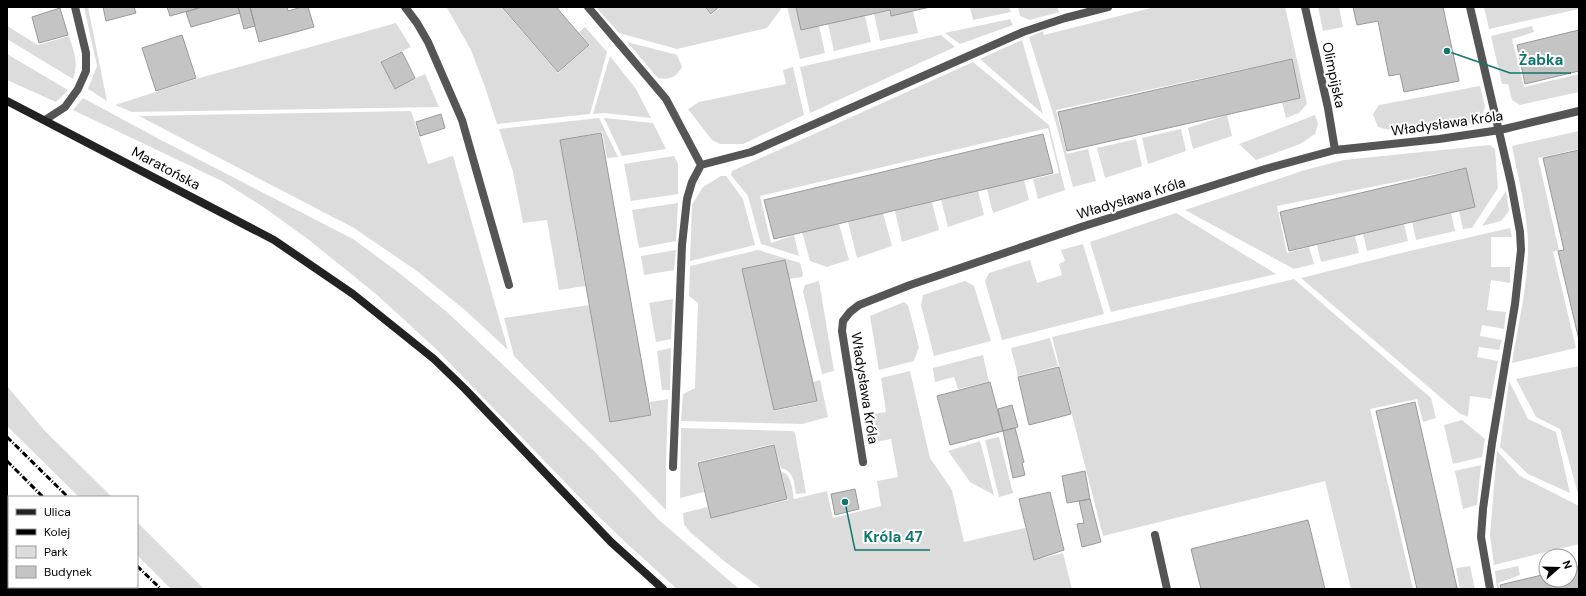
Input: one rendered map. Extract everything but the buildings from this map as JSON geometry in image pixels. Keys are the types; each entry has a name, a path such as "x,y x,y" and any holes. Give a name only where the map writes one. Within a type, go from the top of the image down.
{"main road":[{"name":"Maratońska","path":"7,101 274,240 354,294 434,359 465,389 611,542 663,589"}],"street":[{"path":"45,120 65,107 78,89 86,71 86,53 75,7"},
{"path":"405,7 417,23 428,42 462,120 509,285"},
{"path":"588,7 666,99 701,165"},
{"path":"673,467 683,237 687,199 692,182 701,165 751,152 1023,32 1065,18 1108,7"},
{"name":"Olimpijska","path":"1305,7 1328,108 1335,150"},
{"path":"1470,7 1500,130 1518,221 1521,250 1515,304 1492,443 1483,509 1481,537 1490,589"},
{"name":"Władysława Króla","path":"863,462 842,331 843,321 850,312 859,305 910,285 1081,227 1233,179 1335,150 1439,139 1500,130 1579,111"},
{"path":"1155,535 1167,589"}],"green space":[{"path":"84,7 88,7 107,101 88,89 97,66"},
{"path":"501,7 558,73 590,45 579,32 585,27 607,52 590,114 497,124 471,50 447,8"},
{"path":"596,7 704,7 711,15 721,7 781,7 781,9 767,28 677,49 619,33"},
{"path":"787,7 796,7 801,30 819,26 825,53 800,59"},
{"path":"970,7 1009,7 1011,12 973,20"},
{"path":"1018,7 1057,7 1059,12 1030,20 1020,16"},
{"path":"1155,7 1285,7 1307,104 1299,113 1286,118 1282,102 1300,98 1291,59 1056,110 1067,154 1088,149 1096,181 1073,187 1055,120 1029,37 1043,31 1044,35"},
{"path":"1318,7 1339,7 1343,27 1323,31"},
{"path":"1484,7 1579,7 1579,9 1489,29"},
{"path":"889,11 891,16 913,11 918,33 880,41 874,14"},
{"path":"865,16 871,42 834,51 828,24"},
{"path":"1010,19 1013,25 960,44 945,33"},
{"path":"396,23 411,47 381,61 394,88 425,74 439,107 132,112 115,105 196,79"},
{"path":"7,26 38,45 69,36 76,62 73,79 7,39"},
{"path":"1532,26 1534,32 1512,39 1524,87 1579,74 1579,92 1520,105 1512,100 1508,84 1502,84 1491,36"},
{"path":"941,35 955,47 810,113 800,67"},
{"path":"1022,40 1043,114 980,59"},
{"path":"627,42 677,55 682,67 675,76 666,79 658,78"},
{"path":"7,54 68,90 56,102 7,80"},
{"path":"610,56 636,89 651,118 604,113 593,114"},
{"path":"973,62 1049,125 1065,190 1038,199 1033,179 1059,173 1048,128 760,196 771,243 794,235 799,256 761,244 748,196 731,175 732,171"},
{"path":"793,67 804,115 743,144 720,144 712,140 688,109 699,102 786,84 783,70"},
{"path":"1480,86 1485,106 1481,119 1474,123 1412,130 1387,129 1378,127 1373,114 1379,105"},
{"path":"83,98 353,239 398,272 447,312 594,451 659,520 739,589 677,589 589,507 436,349 376,294 309,240 262,206 222,181 73,110"},
{"path":"411,111 428,164 453,156 508,350 466,311 417,271 354,228 139,116"},
{"path":"1227,115 1232,136 1193,149 1188,128"},
{"path":"1315,115 1318,124 1315,134 1300,144 1256,160 1239,144"},
{"path":"599,118 618,157 607,158 602,132 560,140 585,286 559,290 547,220 523,223 513,172 499,129"},
{"path":"604,118 653,123 666,149 622,156"},
{"path":"1181,129 1186,151 1148,164 1142,138"},
{"path":"1579,131 1579,149 1538,158 1559,250 1553,252 1576,348 1512,363 1527,272 1528,243 1524,206 1512,146"},
{"path":"1136,139 1142,166 1105,178 1097,148"},
{"path":"1490,145 1495,149 1498,188 1472,228 1463,229 1459,211 1475,207 1465,168 1277,206 1287,253 1309,247 1314,264 1294,269 1185,210 1305,170 1344,160"},
{"path":"674,156 678,164 678,194 631,201 624,164"},
{"path":"721,176 726,176 743,199 755,245 690,261 692,205 703,187"},
{"path":"1024,180 1029,200 993,213 987,189"},
{"path":"978,191 984,215 948,227 941,200"},
{"path":"1506,191 1509,211 1501,221 1482,226"},
{"path":"932,202 939,230 902,242 895,211"},
{"path":"678,203 676,241 639,248 632,210"},
{"path":"883,213 892,246 857,258 848,222"},
{"path":"1176,213 1276,274 1111,312 1090,242"},
{"path":"1451,213 1455,231 1416,240 1412,222"},
{"path":"839,224 849,260 827,267 810,261 802,232"},
{"path":"1404,224 1408,241 1367,251 1363,234"},
{"path":"1510,228 1512,237 1491,237 1491,267 1510,267 1510,283 1491,280 1487,310 1506,312 1504,329 1482,325 1480,336 1502,340 1499,350 1479,347 1477,357 1498,361 1491,399 1470,396 1468,417 1459,413 1301,278 1401,253"},
{"path":"1355,236 1359,253 1321,262 1317,245"},
{"path":"1083,244 1104,314 1002,340 985,281 989,273 1030,260 1037,283 1062,275 1059,264 1065,261 1061,250"},
{"path":"676,250 674,270 644,275 641,256"},
{"path":"758,250 800,263 803,274 802,277 789,279 785,260 742,269 774,411 817,402 813,382 820,380 828,417 802,424 681,421 683,394 695,388 698,303 689,296 690,266"},
{"path":"1294,279 1431,398 1436,418 1423,422 1417,399 1370,409 1413,589 1351,589 1325,481 1103,536 1052,337"},
{"path":"819,281 834,371 822,374 803,291 805,285"},
{"path":"965,281 974,286 991,341 934,356 921,305 923,295"},
{"path":"673,299 671,339 656,342 649,303"},
{"path":"904,302 908,305 919,347 914,361 879,370 870,316"},
{"path":"589,305 610,422 652,415 650,402 668,399 666,510 514,356 504,318"},
{"path":"1050,338 1058,366 1018,376 1011,348"},
{"path":"671,348 670,390 662,390 657,351"},
{"path":"983,355 989,382 958,389 954,377 935,382 933,368"},
{"path":"1579,366 1579,497 1560,429 1536,417 1516,379"},
{"path":"910,371 930,458 952,490 964,542 1025,528 1034,560 1063,553 1072,589 762,589 724,561 690,532 684,524 683,513 708,507 711,518 788,500 781,472 785,473 789,479 794,499 827,491 833,518 881,506 877,481 898,477 891,439 871,443 867,415 886,412 881,378"},
{"path":"1509,381 1528,419 1556,432 1570,493 1528,474 1500,447"},
{"path":"7,386 45,431 111,496 78,496 7,426"},
{"path":"1462,420 1485,439 1482,457 1453,464 1444,425"},
{"path":"681,428 792,431 795,433 806,493 796,494 793,478 789,472 781,468 774,444 697,462 704,492 680,498"},
{"path":"999,437 1013,493 999,497 985,440"},
{"path":"980,441 994,495 970,482 948,451"},
{"path":"1497,451 1520,476 1579,506 1579,544 1563,548 1538,548 1538,554 1494,565 1490,535"},
{"path":"1481,465 1477,505 1463,509 1455,471"},
{"path":"138,523 204,589 171,589 138,556"},
{"path":"1470,566 1475,589 1460,589 1456,568"},
{"path":"1518,566 1520,575 1498,583 1499,589 1497,589 1495,571"}],"railway":[{"path":"7,437 67,496"},
{"path":"7,461 42,496"},
{"path":"138,567 161,589"}],"place":[{"name":"Żabka","path":"1447,51"},
{"name":"Króla 47","path":"845,502"}]}
